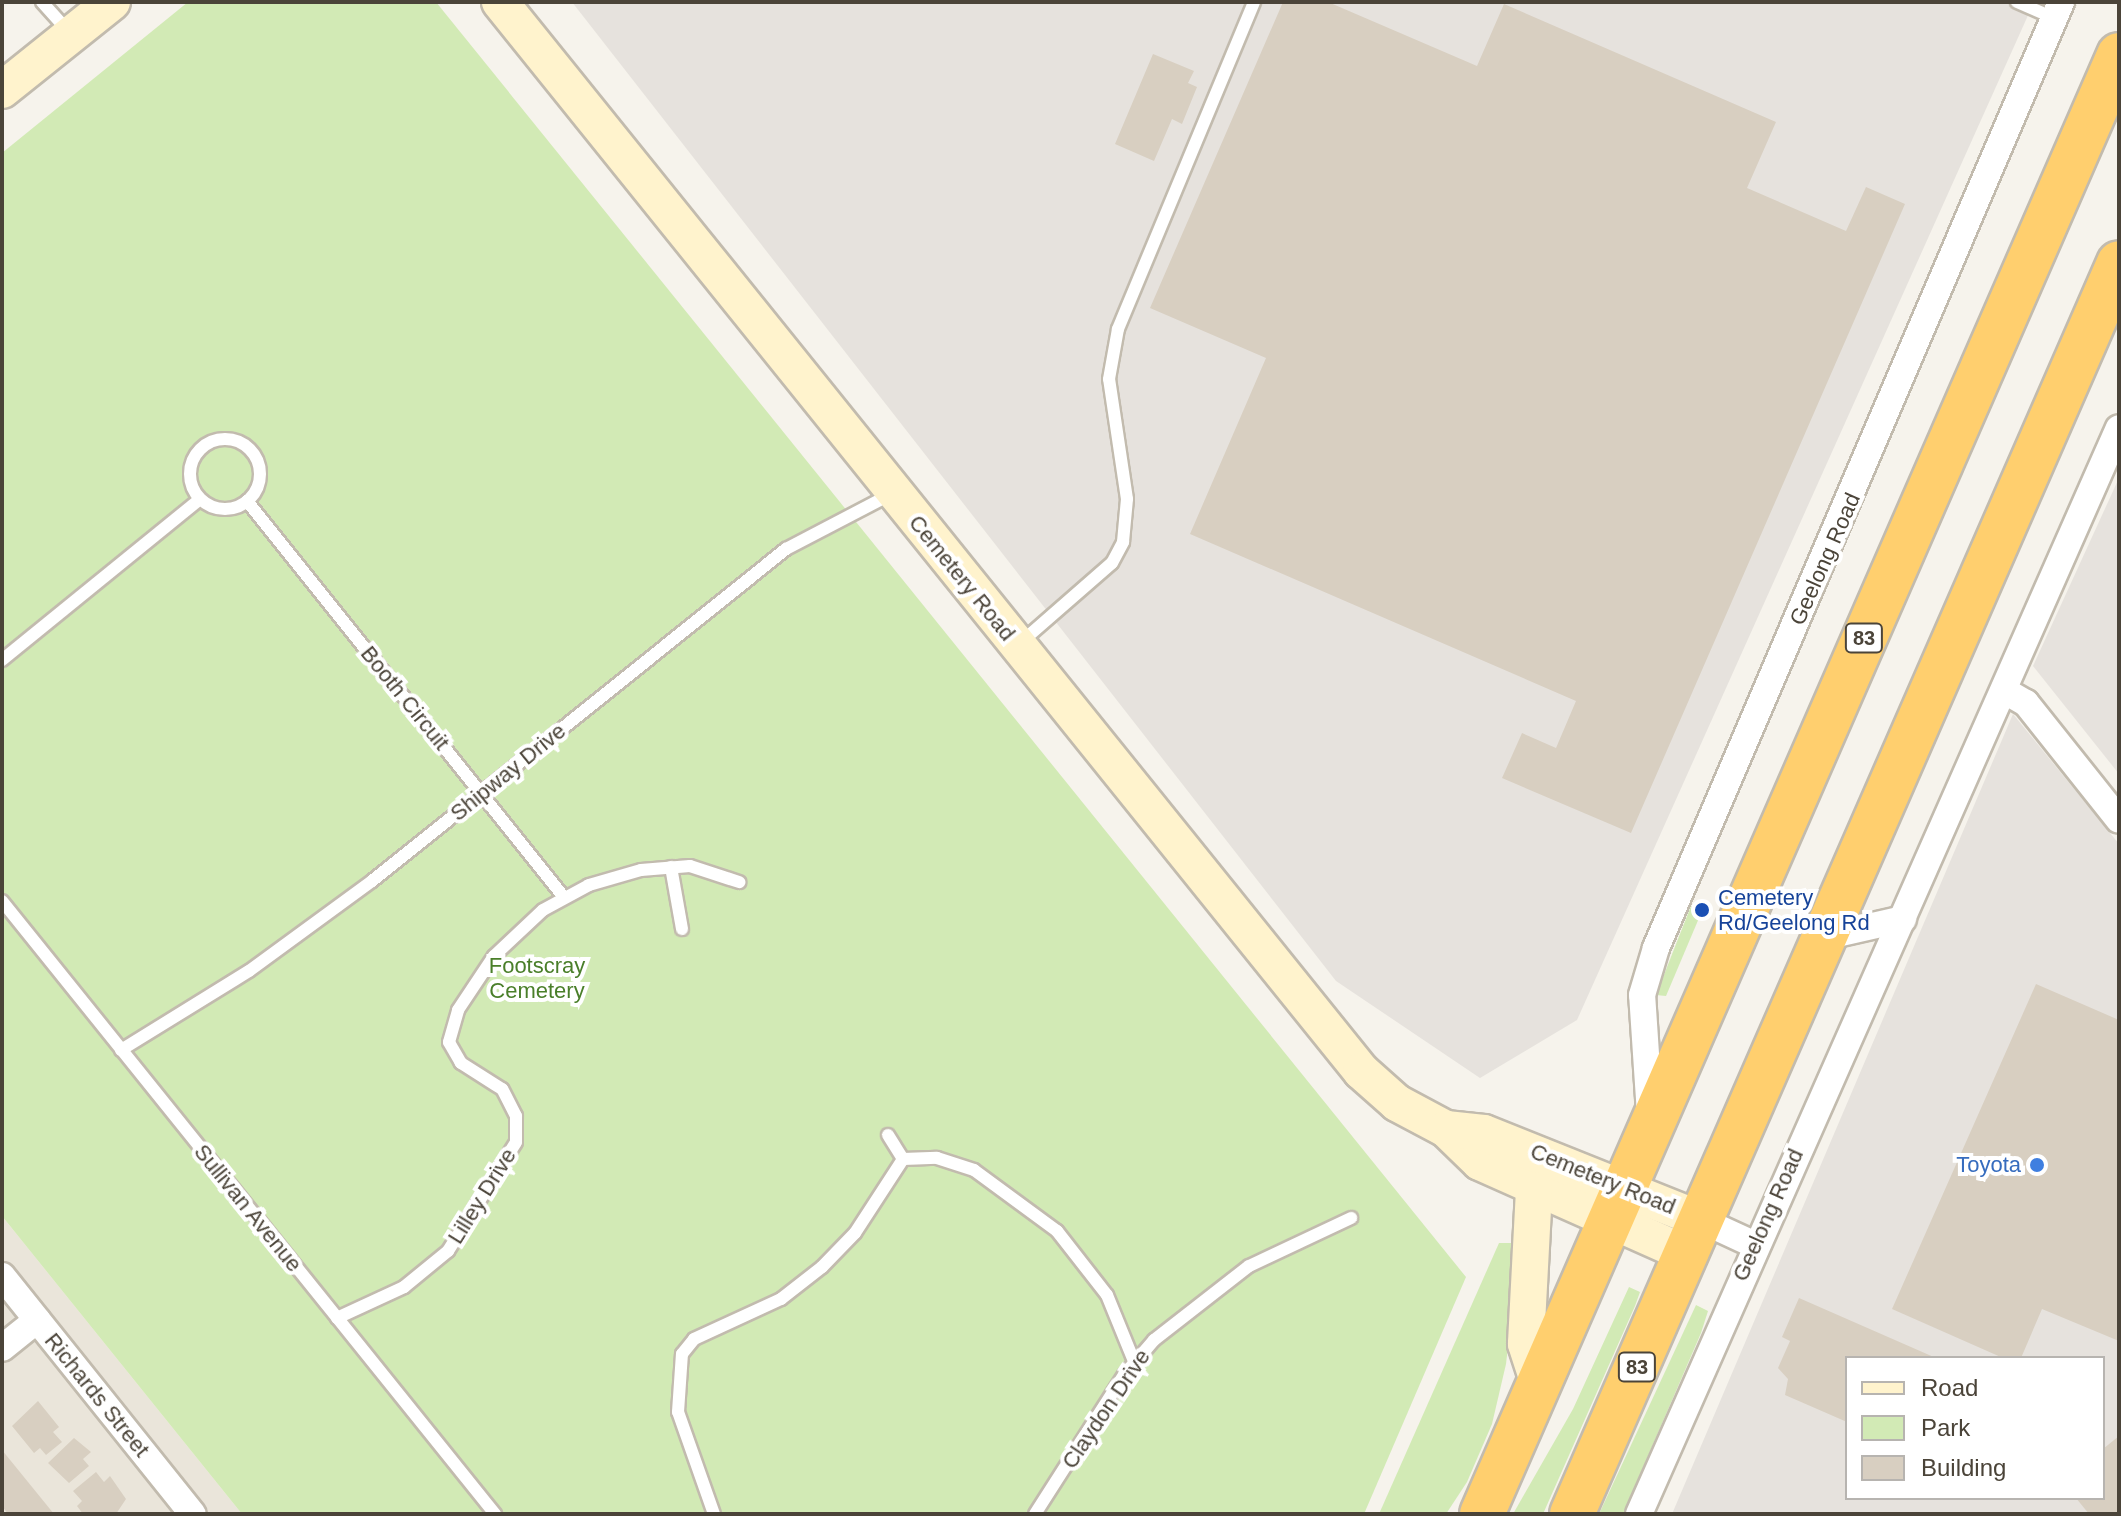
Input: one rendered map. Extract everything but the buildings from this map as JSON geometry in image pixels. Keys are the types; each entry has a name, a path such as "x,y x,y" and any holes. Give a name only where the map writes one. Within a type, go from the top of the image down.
{"highway":[{"name":"Geelong Road","path":"1482,1514 2119,55"},
{"name":"83","path":"1572,1514 2119,263"}],"street":[{"path":"2,90 112,2"},
{"name":"Cemetery Road","path":"500,2 1323,1031 1397,1103 1446,1129 1480,1162 1534,1190 1617,1203"},
{"name":"Geelong Road","path":"1650,1126 1646,974 2057,10"},
{"name":"Geelong Road","path":"1639,1514 1755,1245 2005,691 2119,428"},
{"path":"2005,691 2026,703 2119,820"},
{"path":"1824,937 1903,919"},
{"name":"Cemetery Road","path":"1446,1129 1484,1133 1617,1203 1694,1237 1755,1245"},
{"path":"1534,1190 1526,1344 1539,1384"},
{"name":"Richards Street","path":"2,1276 193,1514"},
{"path":"2,1348 37,1320"}],"lane":[{"path":"42,2 71,35"},
{"path":"1017,645 1112,563 1123,542 1127,499 1109,379 1118,329 1254,2"},
{"path":"2017,2 2057,10"},
{"path":"230,439 248,446 259,463 259,485 247,501 224,509 200,499 191,482 193,460 206,444 230,439"},
{"name":"Shipway Drive","path":"121,1050 273,954 482,793 786,549 892,493"},
{"path":"2,660 200,499"},
{"name":"Booth Circuit","path":"247,501 563,896"},
{"path":"563,896 625,874 671,867 713,869 739,882"},
{"path":"671,867 682,929"},
{"name":"Lilley Drive","path":"337,1318 404,1287 448,1251 514,1147 518,1127 512,1104 492,1078 455,1057 450,1027 485,965 563,896"},
{"name":"Sullivan Avenue","path":"2,901 495,1514"},
{"path":"888,1135 903,1159"},
{"path":"903,1159 937,1158 974,1170 1057,1231 1107,1295 1134,1361"},
{"path":"714,1514 678,1412 682,1354 694,1339 781,1299 822,1267 855,1233 903,1159"},
{"name":"Claydon Drive","path":"1035,1514 1134,1361 1184,1313 1249,1266 1351,1218"}],"shaded area":[{"path":"572,2 2034,2 1577,1020 1480,1078 1336,981"},
{"path":"2119,478 2119,774 2033,666"},
{"path":"2013,714 2119,844 2119,1514 1672,1514"},
{"path":"2,1216 242,1514 2,1514"}],"green space":[{"name":"Footscray Cemetery","path":"188,2 436,2 1466,1277 1364,1514 242,1514 2,1216 2,153"},
{"path":"1691,906 1702,911 1666,996 1656,995"},
{"path":"1499,1243 1520,1243 1506,1364 1492,1424 1467,1482 1446,1514 1379,1514"},
{"path":"1629,1287 1640,1292 1635,1306 1543,1514 1513,1514 1573,1409"},
{"path":"1696,1305 1708,1311 1701,1333 1623,1514 1599,1514"}],"place":[{"name":"Cemetery Rd/Geelong Rd","path":"1702,910"},
{"name":"Toyota","path":"2037,1165"}]}
